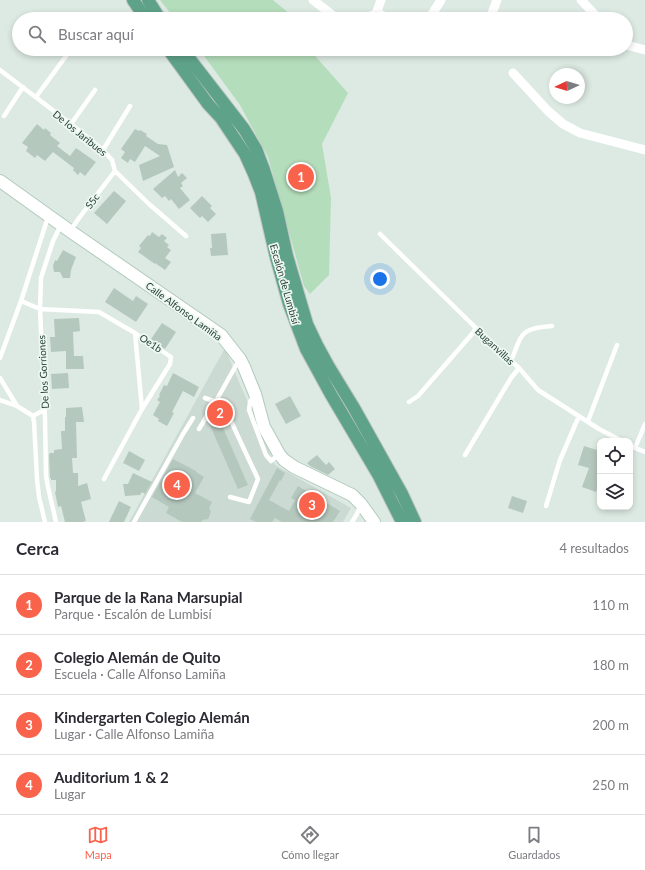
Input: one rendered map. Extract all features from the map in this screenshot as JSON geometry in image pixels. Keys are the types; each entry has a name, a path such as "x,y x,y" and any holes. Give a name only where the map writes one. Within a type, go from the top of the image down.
{"main road":[{"path":"133,0 141,12"},
{"path":"148,0 156,12"},
{"name":"Escalón de Lumbisí","path":"173,56 245,154 261,192 276,257 289,304 306,349 379,476 402,522"},
{"name":"Escalón de Lumbisí","path":"187,56 244,129 256,149 277,211 287,256 307,324 329,367 354,408 402,494 415,522"}],"street":[{"path":"314,0 329,12"},
{"path":"374,12 381,0"},
{"path":"433,12 441,0"},
{"path":"493,12 497,0"},
{"path":"581,0 592,12"},
{"path":"633,46 645,50"},
{"path":"513,74 563,124 580,133 645,150"},
{"name":"Calle Alfonso Lamiña","path":"0,181 221,335 240,359 255,394 264,427 279,454 284,460 294,467 352,495 361,504 374,522"}],"lane":[{"path":"36,97 66,56"},
{"name":"De los Jaribues","path":"0,70 103,150 112,160 115,171 149,204 186,236"},
{"path":"4,116 23,87"},
{"path":"71,124 96,90"},
{"path":"103,150 130,106"},
{"name":"S5c","path":"66,228 79,218 115,171"},
{"path":"0,358 21,301 49,216"},
{"name":"De los Gorriones","path":"56,522 46,476 40,309 41,278 52,243 66,228"},
{"name":"Buganvillas","path":"380,234 511,361 538,390 617,438"},
{"name":"Oe1b","path":"21,301 40,309 99,312 135,333 171,357 170,364 142,409 104,480"},
{"path":"511,361 516,346 522,335 533,328 540,326 552,326"},
{"path":"408,402 418,396 476,328"},
{"path":"135,333 142,409"},
{"path":"588,421 617,345"},
{"path":"199,429 240,359"},
{"path":"466,455 518,368"},
{"path":"0,378 17,406"},
{"path":"205,398 223,404 258,479 249,502 230,497"},
{"path":"0,400 17,406 33,416 44,410"},
{"name":"De los Gorriones","path":"33,416 36,479 45,522"},
{"path":"546,506 560,460 579,416"},
{"path":"134,522 193,418"},
{"path":"633,445 645,424"},
{"path":"633,447 645,452"},
{"path":"352,522 361,504"}],"shaded area":[{"path":"225,348 275,465 351,508 343,522 129,522"}],"green space":[{"path":"160,0 273,0 288,12 169,12"},
{"path":"204,56 315,56 348,93 322,144 331,198 329,275 310,294 304,286 268,157 240,105"}],"building":[{"path":"37,124 44,130 45,128 51,133 50,135 60,143 57,146 70,156 76,148 96,162 85,176 80,172 78,175 73,170 74,168 53,152 45,161 37,155 35,158 26,151 28,147 22,143"},
{"path":"135,129 147,134 146,136 158,144 167,145 174,167 143,181 139,165 160,156 145,146 135,162 130,159 128,163 121,158 125,152 121,149"},
{"path":"175,170 178,177 182,173 187,178 181,183 183,186 180,188 190,200 179,209 171,199 169,201 165,196 162,198 153,189"},
{"path":"114,191 126,201 107,224 94,213"},
{"path":"202,196 212,206 210,208 216,214 208,222 202,216 200,218 190,208"},
{"path":"152,232 159,237 162,234 167,238 164,241 169,245 167,247 171,250 165,258 171,262 165,270 138,252 141,248 139,246 148,235 150,236"},
{"path":"226,233 228,255 211,256 211,234"},
{"path":"63,250 76,257 71,270 70,278 63,278 60,272 54,272 53,266 55,260 57,261"},
{"path":"114,288 133,301 136,296 148,304 136,322 105,302"},
{"path":"79,318 80,331 73,332 74,356 83,356 84,369 66,369 66,351 51,352 50,337 55,337 54,319"},
{"path":"162,323 176,332 165,349 151,339"},
{"path":"68,373 69,388 52,389 51,374"},
{"path":"173,373 199,387 194,397 183,391 172,412 174,413 167,426 158,421 159,419 153,415 160,402 157,400 160,396 159,395 164,385 167,386"},
{"path":"290,396 301,416 286,424 275,404"},
{"path":"82,407 84,422 76,422 77,458 72,458 73,473 78,473 78,486 87,483 91,499 81,502 86,521 65,522 61,506 58,507 55,492 56,480 51,480 50,478 49,455 50,453 54,453 54,450 62,449 61,431 65,431 66,408"},
{"path":"217,414 248,485 238,489 208,421 211,416"},
{"path":"584,446 597,450 596,492 582,487 589,468 578,465"},
{"path":"129,451 145,460 139,471 123,463"},
{"path":"317,455 326,465 329,462 335,469 328,475 307,463"},
{"path":"173,459 204,477 195,493 212,502 209,508 211,511 208,519 201,522 182,522 166,513 169,507 152,497"},
{"path":"277,468 285,473 269,500 289,511 295,500 291,498 298,486 340,511 333,522 282,522 275,518 272,522 256,522 250,519"},
{"path":"133,473 152,482 145,494 142,492 140,495 125,496 123,484 128,484"},
{"path":"512,496 527,501 523,513 508,508"},
{"path":"119,501 131,507 124,522 109,522"}],"place":[{"name":"Parque de la Rana Marsupial","path":"301,177"},
{"name":"Colegio Alemán de Quito","path":"220,413"},
{"name":"Auditorium 1 & 2","path":"177,485"},
{"name":"Kindergarten Colegio Alemán","path":"312,505"}]}
